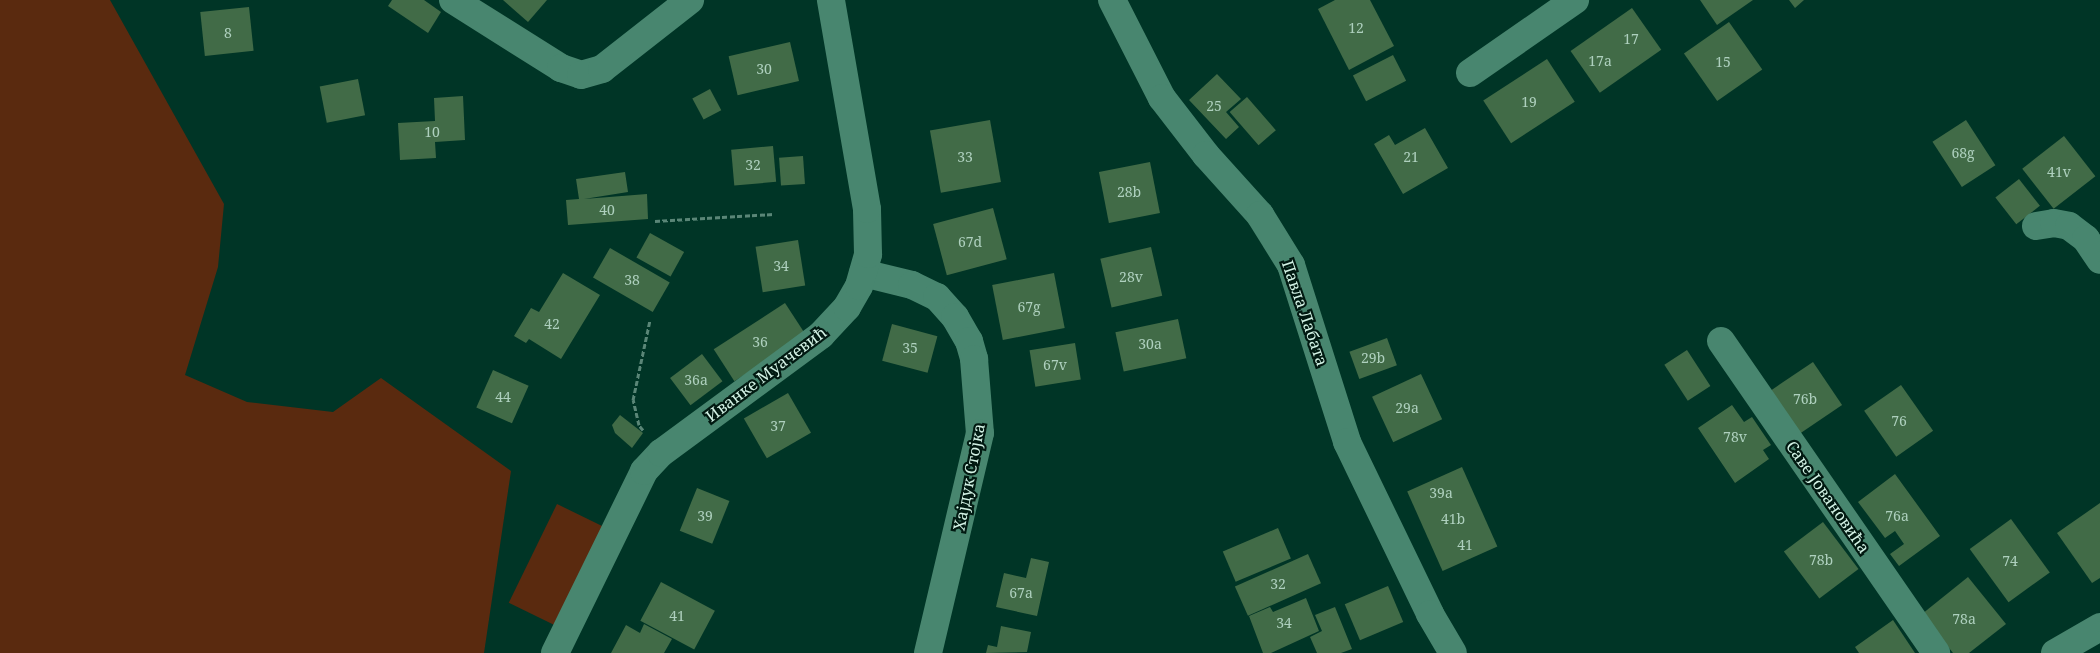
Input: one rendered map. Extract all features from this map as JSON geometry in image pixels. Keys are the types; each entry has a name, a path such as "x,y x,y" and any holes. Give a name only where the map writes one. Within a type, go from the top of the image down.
{"street":[{"path":"453,0 562,68 581,75 602,69 690,0"},
{"name":"Иванке Муачевић","path":"555,653 644,471 661,453 821,336 847,307 863,273 868,254 866,209 831,0"},
{"name":"Павла Лабата","path":"1112,0 1162,98 1206,155 1260,215 1291,265 1347,442 1430,614 1453,653"},
{"path":"1470,73 1575,0"},
{"path":"2036,226 2054,223 2070,226 2086,239 2100,260"},
{"name":"Хајдук Стојка","path":"863,273 912,285 937,297 955,317 969,341 974,359 980,433 928,653"},
{"name":"Саве Јовановића","path":"1720,341 1936,653"},
{"path":"2055,653 2100,628"}],"path":[{"path":"655,221 774,214"},
{"path":"649,437 638,425 633,400 650,320"}],"shaded area":[{"path":"0,0 110,0 224,204 218,267 185,375 247,402 333,412 381,378 511,471 484,653 0,653"},
{"path":"557,504 605,527 556,626 509,603"}],"building":[{"path":"392,0 424,0 441,12 428,33 388,6"},
{"path":"503,0 547,0 528,22"},
{"path":"1335,0 1370,0 1394,46 1349,70 1318,9"},
{"path":"1700,0 1753,0 1717,25"},
{"path":"1789,0 1804,0 1795,8"},
{"path":"249,7 254,51 205,56 200,12"},
{"path":"1632,8 1661,50 1600,93 1571,51"},
{"path":"1729,22 1762,70 1717,101 1684,54"},
{"path":"790,42 799,81 738,95 729,56"},
{"path":"1393,55 1406,81 1366,101 1353,75"},
{"path":"1547,59 1575,102 1511,143 1483,100"},
{"path":"1217,74 1241,99 1226,112 1239,127 1226,139 1189,100"},
{"path":"358,79 365,115 327,123 320,86"},
{"path":"710,89 721,110 704,120 692,98"},
{"path":"463,96 465,140 435,142 436,158 400,160 398,123 435,121 434,98"},
{"path":"1247,97 1276,130 1259,145 1230,112"},
{"path":"990,120 1001,182 941,193 930,131"},
{"path":"1966,120 1995,165 1962,187 1932,142"},
{"path":"1425,128 1448,168 1403,194 1374,144 1389,135 1395,145"},
{"path":"2064,136 2095,176 2054,209 2022,169"},
{"path":"773,146 776,182 734,186 731,150"},
{"path":"803,156 805,184 781,186 779,158"},
{"path":"1150,162 1160,213 1109,223 1099,172"},
{"path":"625,172 628,192 584,199 647,194 648,219 568,225 566,200 579,199 576,179"},
{"path":"2019,179 2040,206 2016,224 1995,197"},
{"path":"993,208 1007,259 947,275 933,224"},
{"path":"650,233 684,252 671,276 636,257"},
{"path":"798,240 805,285 763,292 756,247"},
{"path":"1151,247 1162,296 1112,307 1100,259"},
{"path":"610,248 670,282 653,312 593,277"},
{"path":"563,273 600,295 561,359 529,339 526,343 514,336 531,308 539,312"},
{"path":"1054,273 1065,328 1003,340 992,285"},
{"path":"785,303 806,335 734,381 714,349"},
{"path":"1178,319 1186,358 1124,371 1115,332"},
{"path":"892,324 937,336 928,373 882,361"},
{"path":"1387,338 1397,365 1359,379 1349,352"},
{"path":"1075,343 1081,380 1035,387 1030,350"},
{"path":"1687,350 1710,386 1688,401 1664,365"},
{"path":"702,354 722,381 691,405 670,378"},
{"path":"1813,362 1842,405 1798,435 1769,392"},
{"path":"493,370 529,386 512,423 476,407"},
{"path":"1421,374 1442,419 1393,442 1372,397"},
{"path":"1901,385 1933,431 1896,457 1864,411"},
{"path":"788,393 811,433 767,458 744,419"},
{"path":"1732,405 1744,422 1752,417 1771,445 1763,450 1769,459 1735,483 1698,428"},
{"path":"620,415 643,433 632,448 615,433 612,425"},
{"path":"1462,467 1497,546 1443,571 1407,491"},
{"path":"1895,474 1940,536 1899,566 1890,554 1904,544 1895,531 1885,538 1858,502"},
{"path":"697,488 729,501 712,544 680,531"},
{"path":"2100,503 2100,578 2092,583 2057,533"},
{"path":"2011,519 2050,572 2009,602 1970,549"},
{"path":"1823,522 1859,569 1819,599 1784,551"},
{"path":"1278,528 1291,558 1236,582 1223,551"},
{"path":"1308,554 1321,583 1248,616 1235,587"},
{"path":"1031,558 1049,562 1037,616 996,607 1004,573 1026,578"},
{"path":"1968,577 2006,624 1969,653 1953,653 1922,614"},
{"path":"661,582 715,611 694,649 640,621"},
{"path":"1388,586 1403,622 1360,640 1345,604"},
{"path":"1306,598 1319,631 1271,653 1263,653 1249,616 1270,607 1273,612"},
{"path":"1335,607 1352,649 1341,653 1317,653 1310,637 1322,631 1315,615"},
{"path":"1893,620 1915,653 1859,653 1855,647"},
{"path":"644,624 672,639 664,653 611,653 626,625 640,633"},
{"path":"1001,626 1031,632 1027,652 986,653 988,645 997,647"}]}
